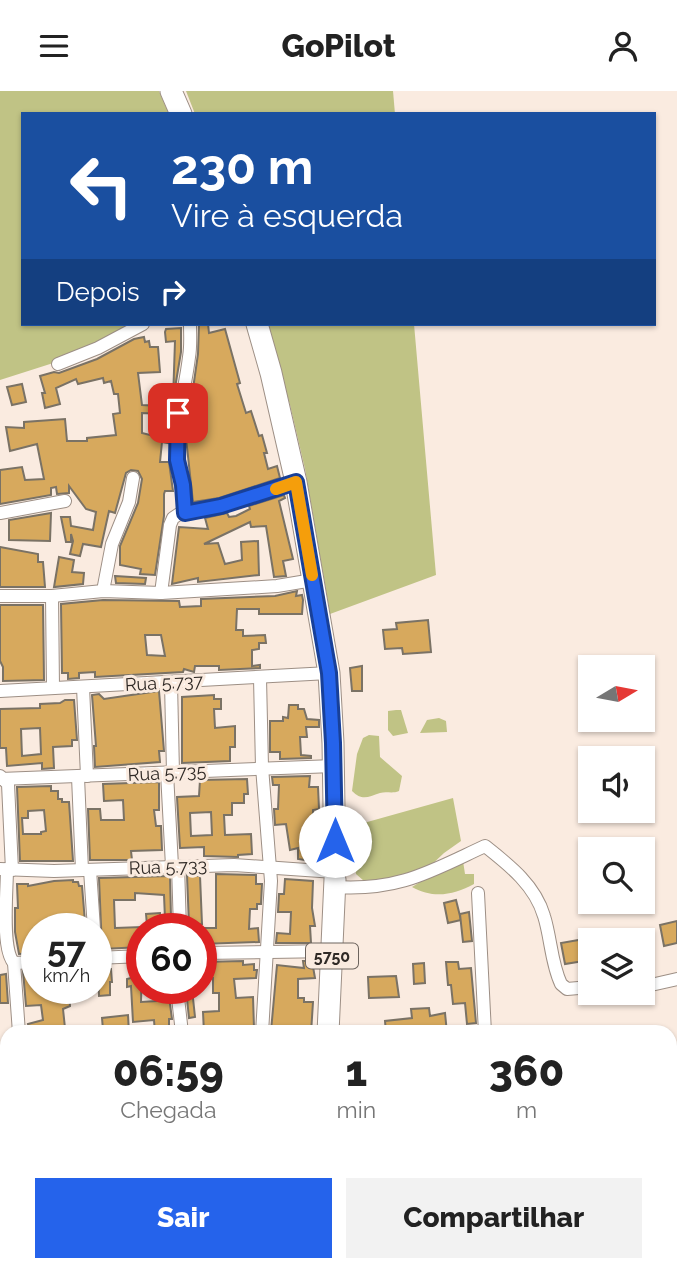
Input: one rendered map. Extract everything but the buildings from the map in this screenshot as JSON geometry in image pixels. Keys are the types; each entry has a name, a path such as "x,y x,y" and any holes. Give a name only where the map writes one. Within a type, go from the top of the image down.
{"main road":[{"path":"171,91 180,112"},
{"name":"5750","path":"258,326 296,482 329,673 334,766 335,879 328,1025"}],"street":[{"path":"58,364 98,348 139,326"},
{"path":"185,513 183,485 177,460 177,438 178,413 190,354 190,326"},
{"path":"103,591 112,544 129,502 133,478"},
{"path":"161,593 173,518 296,482"},
{"path":"0,513 65,501"},
{"path":"0,596 52,596 103,591 161,593 277,586 313,580"},
{"path":"52,596 53,688"},
{"name":"Rua 5.737","path":"0,691 329,673"},
{"path":"260,678 262,767 270,866 262,1025"},
{"path":"171,683 170,773 179,913"},
{"path":"83,687 82,777 86,870 92,913"},
{"name":"Rua 5.735","path":"2,778 334,766"},
{"path":"2,778 9,784 7,943 9,958 14,963 18,1025"},
{"name":"Rua 5.733","path":"6,870 270,866 335,879 361,889 409,881 485,846 512,867 528,885 544,913 561,984 567,989 578,988"},
{"path":"478,893 485,1025"},
{"path":"217,953 332,951"},
{"path":"14,963 21,963"},
{"path":"655,984 677,979"},
{"path":"179,1004 181,1025"}],"green space":[{"path":"0,91 159,91 168,112 21,112 21,326 134,326 72,357 0,380"},
{"path":"186,91 393,91 395,112 194,112"},
{"path":"268,326 414,326 436,575 330,614 305,469"},
{"path":"401,710 408,733 393,736 388,730 388,711"},
{"path":"439,718 446,721 447,732 420,733 427,720"},
{"path":"369,735 379,736 380,757 402,776 399,791 365,797 352,791 357,754 363,738"},
{"path":"453,798 461,841 427,869 387,885 364,881 356,874 353,826"},
{"path":"463,861 465,874 474,874 474,884 443,894 428,893 412,887 430,876"}],"slow traffic":[{"path":"276,489 296,482 312,575"}],"route":[{"path":"178,413 177,460 183,485 185,513 221,506 296,482 329,673 335,841"}]}
